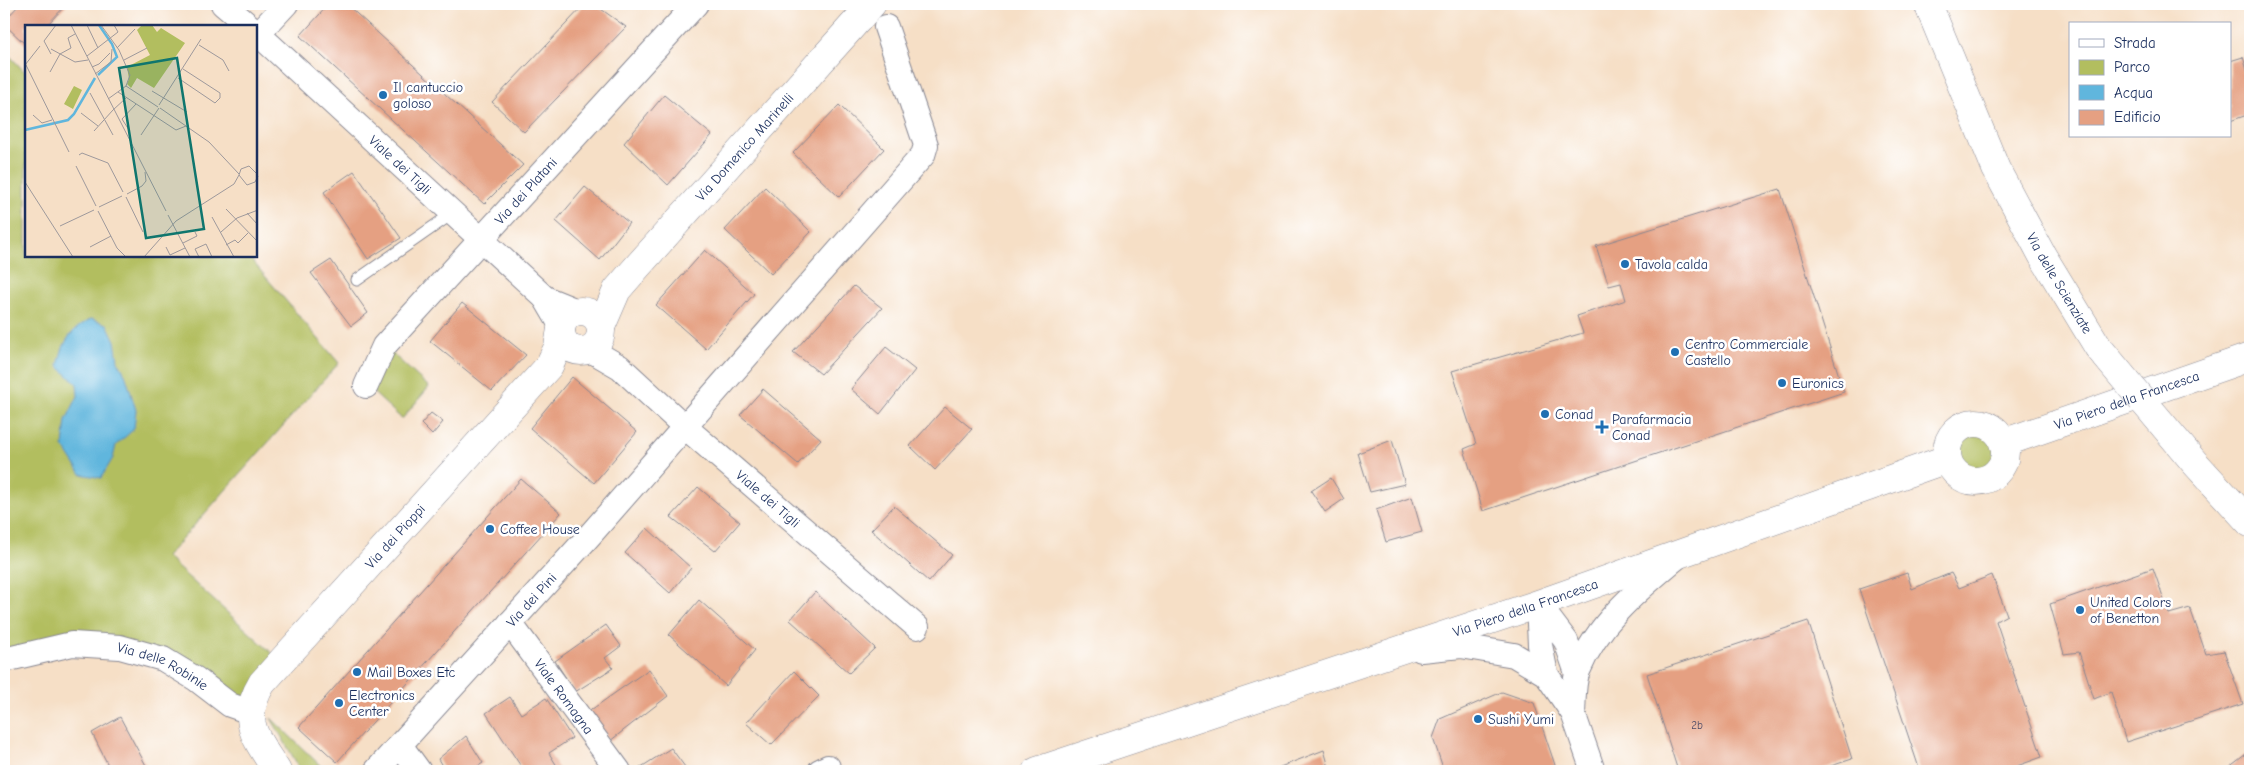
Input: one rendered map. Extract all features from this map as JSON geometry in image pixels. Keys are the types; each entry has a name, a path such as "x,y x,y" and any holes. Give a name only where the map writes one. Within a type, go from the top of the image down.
{"main road":[{"name":"Via Domenico Marinelli","path":"582,330 872,4"},
{"name":"Via delle Scienziate","path":"1928,4 1996,170 2047,264 2098,347 2195,463 2250,524"},
{"name":"Via dei Pioppi","path":"250,712 254,696 268,688 471,463 549,366 558,347 582,330"},
{"name":"Via Piero della Francesca","path":"2003,443 2250,357"},
{"path":"1970,424 1985,425 1992,428 1999,434 2003,443 2005,453 2003,462 1998,471 1986,479 1969,481 1960,477 1950,466 1947,459 1947,451 1952,436 1956,431 1970,424"},
{"name":"Via Piero della Francesca","path":"1037,771 1538,604 1947,459"},
{"path":"250,712 251,725 259,744 277,771"}],"street":[{"name":"Viale dei Tigli","path":"223,4 248,25"},
{"path":"258,28 286,4"},
{"name":"Via dei Platani","path":"366,386 384,346 696,4"},
{"path":"685,427 923,155 926,145 886,27"},
{"name":"Viale dei Tigli","path":"258,34 582,330 685,427 917,627"},
{"name":"Via dei Pini","path":"376,771 685,427"},
{"path":"1573,713 1577,673 1597,637 1621,605 1684,551"},
{"path":"1538,604 1566,640 1577,673"},
{"path":"1538,604 1540,645 1546,674 1573,713 1593,771"},
{"name":"Viale Romagna","path":"510,623 618,771"},
{"name":"Via delle Robinie","path":"4,660 72,644 120,647 163,659 196,679 230,704 250,712"},
{"path":"1395,652 1461,646 1514,655 1546,674"},
{"path":"400,744 419,771"}],"lane":[{"path":"357,280 453,213"}],"green space":[{"path":"4,50 25,72 25,258 250,258 339,363 166,557 281,661 250,712 120,647 4,660"},
{"path":"384,346 429,387 402,419 366,386"},
{"path":"1975,423 1991,428 1999,436 2004,452 1999,468 1991,476 1975,481 1959,476 1951,468 1946,452 1951,436 1959,428"},
{"path":"271,718 326,771 301,771"}],"water":[{"path":"91,319 107,324 115,341 118,361 125,374 136,410 134,429 116,445 113,458 101,478 81,474 63,446 66,420 78,396 77,384 58,366 62,350 68,338 83,323"}],"building":[{"path":"20,4 67,4 47,25 25,25 25,44 4,24 4,21"},
{"path":"329,4 346,4 523,165 484,204 300,36"},
{"path":"585,4 594,4 626,27 524,132 492,102"},
{"path":"2243,57 2250,80 2250,114 2232,120 2232,60"},
{"path":"664,95 712,135 668,185 624,143"},
{"path":"839,105 884,149 839,197 793,153"},
{"path":"354,171 401,238 368,259 324,192"},
{"path":"585,187 629,223 600,260 556,221"},
{"path":"765,187 811,232 771,274 725,230"},
{"name":"Centro Commerciale Castello","path":"1780,189 1844,392 1483,511 1464,449 1476,444 1452,371 1583,333 1577,316 1626,300 1621,283 1609,286 1596,246"},
{"path":"705,250 754,294 706,349 656,305"},
{"path":"331,260 368,313 351,326 311,273"},
{"path":"854,286 882,308 821,374 793,352"},
{"path":"462,303 526,355 492,391 430,341"},
{"path":"886,347 915,370 880,414 851,389"},
{"path":"572,377 637,432 594,483 530,428"},
{"path":"763,389 821,439 798,464 740,415"},
{"path":"945,407 972,429 935,470 910,446"},
{"path":"431,413 443,422 432,435 421,424"},
{"path":"1392,440 1405,484 1370,492 1358,453"},
{"path":"1331,478 1344,499 1325,512 1311,491"},
{"path":"521,479 561,513 337,762 299,727"},
{"path":"698,487 740,522 715,551 671,517"},
{"path":"1412,497 1422,532 1386,542 1376,510"},
{"path":"894,506 952,555 929,582 871,530"},
{"path":"647,528 691,568 670,593 625,553"},
{"path":"2153,568 2169,614 2190,608 2206,654 2224,651 2243,704 2126,742 2111,692 2094,699 2079,652 2064,654 2050,604"},
{"path":"1907,573 1912,589 1951,573 1959,588 1992,575 2007,615 1996,621 2042,757 2003,771 1920,771 1859,589"},
{"path":"815,592 875,648 849,673 790,620"},
{"path":"699,600 755,650 726,686 669,635"},
{"path":"1808,621 1852,759 1816,771 1678,771 1647,674"},
{"path":"606,625 621,646 605,658 613,668 575,692 555,661"},
{"path":"649,669 668,696 610,741 588,712"},
{"path":"794,671 819,696 771,745 746,723"},
{"path":"1502,692 1534,703 1557,771 1444,771 1433,738 1440,719"},
{"path":"510,697 521,714 546,698 572,738 549,753 560,771 524,771 486,713"},
{"path":"120,717 149,771 111,771 92,733"},
{"path":"466,736 483,763 470,771 445,771 438,759"},
{"path":"671,748 688,771 635,771"},
{"path":"1324,750 1330,771 1276,771 1275,769"},
{"path":"2250,751 2250,771 2224,771"}],"place":[{"name":"Il cantuccio goloso","path":"383,95"},
{"name":"Tavola calda","path":"1625,264"},
{"name":"Centro Commerciale Castello","path":"1675,352"},
{"name":"Euronics","path":"1782,383"},
{"name":"Conad","path":"1545,414"},
{"name":"Parafarmacia Conad","path":"1602,427"},
{"name":"Coffee House","path":"490,529"},
{"name":"United Colors of Benetton","path":"2080,610"},
{"name":"Mail Boxes Etc","path":"357,672"},
{"name":"Electronics Center","path":"339,703"},
{"name":"Sushi Yumi","path":"1478,719"}]}
